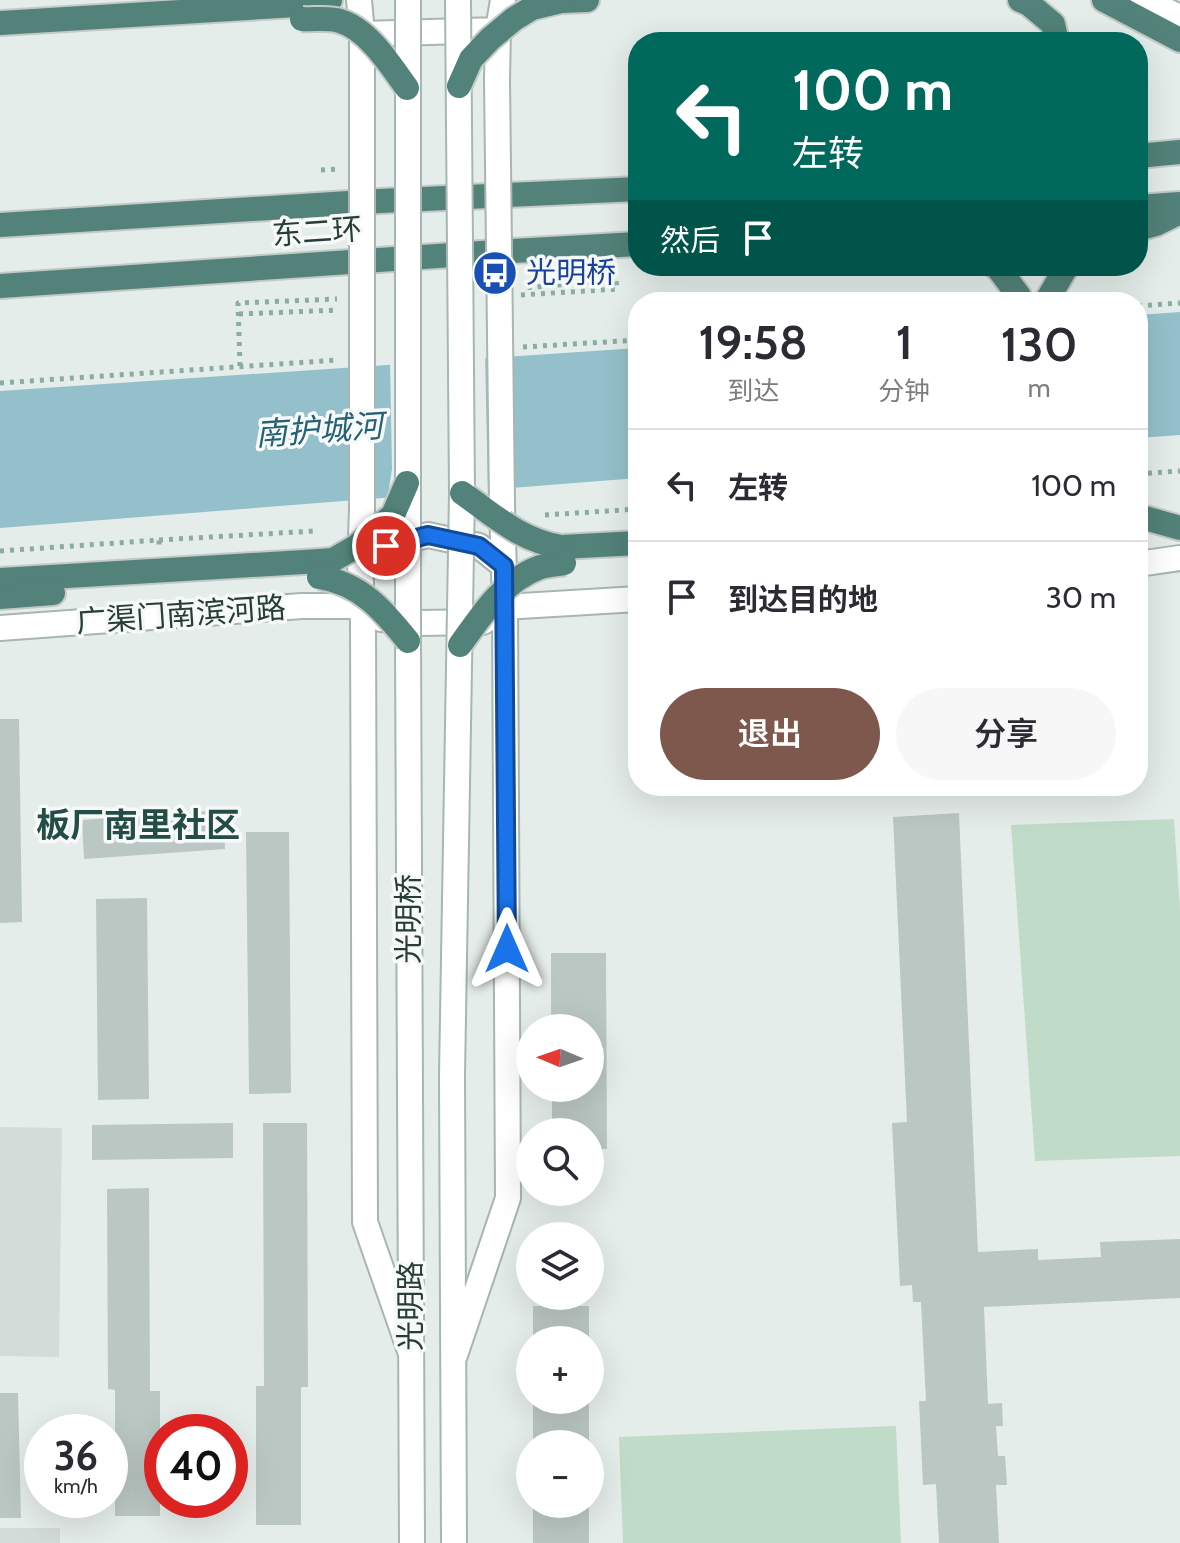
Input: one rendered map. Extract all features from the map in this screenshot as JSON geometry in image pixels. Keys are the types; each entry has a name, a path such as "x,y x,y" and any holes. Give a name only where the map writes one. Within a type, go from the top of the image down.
{"highway":[{"path":"0,37 303,12 330,0"},
{"path":"459,86 471,59 514,19 532,8 561,1 587,0"},
{"path":"1020,0 1053,24 1055,32"},
{"path":"1104,0 1180,40"},
{"path":"0,23 303,12 339,20 354,27 382,52 407,88"},
{"path":"1148,155 1180,152"},
{"name":"东二环","path":"0,225 380,201 628,189"},
{"path":"1148,206 1180,204"},
{"path":"1148,226 1180,212"},
{"name":"东二环","path":"0,286 628,245"},
{"path":"0,597 297,576 320,569 357,546 393,515 407,483"},
{"path":"462,493 514,530 562,555 628,558"},
{"path":"1148,519 1180,528"},
{"path":"460,645 496,596 515,581 562,555 628,545"},
{"path":"0,580 320,569 368,597 408,641"}],"street":[{"path":"359,0 362,34 360,565 365,1222 411,1355"},
{"name":"光明桥","path":"408,0 410,1069"},
{"name":"光明桥","path":"452,1075 462,493 458,0"},
{"path":"454,1357 508,1198 505,607 497,80 498,30 503,0"},
{"path":"1143,0 1180,17"},
{"path":"362,34 498,30"},
{"path":"360,565 386,546 428,535 479,546 504,566"},
{"path":"1148,563 1180,558"},
{"path":"361,606 381,619 419,623 483,622 505,607 628,600"},
{"name":"广渠门南滨河路","path":"0,628 302,606 361,606"},
{"name":"光明路","path":"410,1069 412,1543"},
{"name":"光明路","path":"452,1075 454,1543"}],"path":[{"path":"514,289 616,280 617,289 520,296"},
{"path":"1148,305 1180,303"},
{"path":"240,367 239,314 340,310"},
{"path":"511,348 628,341"},
{"path":"0,383 351,359"},
{"path":"1148,473 1180,471"},
{"path":"532,516 628,510"},
{"path":"159,540 315,531"}],"shaded area":[{"path":"0,1127 62,1128 59,1357 0,1356"},
{"path":"0,1528 60,1528 60,1543 0,1543"}],"green space":[{"path":"1174,819 1180,910 1180,1156 1035,1161 1011,825"},
{"path":"896,1426 901,1543 623,1543 619,1437"}],"water":[{"path":"1180,312 1180,435 1148,437 1148,314"},
{"name":"南护城河","path":"628,349 628,479 0,528 0,391"}],"pier":[{"path":"485,354 488,494 387,502 392,469 390,361"}],"building":[{"path":"0,719 19,719 22,922 0,923"},
{"path":"223,810 225,849 84,859 82,820"},
{"path":"959,813 978,1252 1038,1249 1038,1260 1101,1257 1100,1242 1180,1239 1180,1298 984,1307 988,1404 1002,1403 1003,1426 996,1426 998,1456 1005,1456 1007,1485 996,1485 999,1543 939,1543 936,1484 923,1485 919,1401 926,1401 921,1302 913,1302 912,1285 900,1286 892,1123 907,1122 893,817"},
{"path":"246,832 289,832 291,1093 249,1094"},
{"path":"147,898 149,1099 98,1100 96,899"},
{"path":"551,953 606,953 607,1149 604,1149 604,1118 552,1118 552,1102 604,1102 604,1014 551,1014"},
{"path":"233,1123 233,1158 92,1160 92,1125"},
{"path":"263,1123 307,1123 308,1387 301,1387 301,1525 256,1525 256,1386 264,1386"},
{"path":"149,1188 150,1391 160,1391 160,1414 144,1414 144,1516 128,1516 128,1414 115,1414 115,1390 108,1389 107,1189"},
{"path":"533,1310 589,1310 589,1326 533,1326"},
{"path":"0,1393 18,1393 21,1518 0,1518"},
{"path":"533,1414 589,1414 589,1430 533,1430"},
{"path":"533,1518 589,1518 589,1543 533,1543"}],"place":[{"name":"光明桥","path":"495,273"}],"district":[{"name":"板厂南里社区","path":"138,825"}],"route":[{"path":"386,546 428,535 479,546 504,566 507,949"}]}
